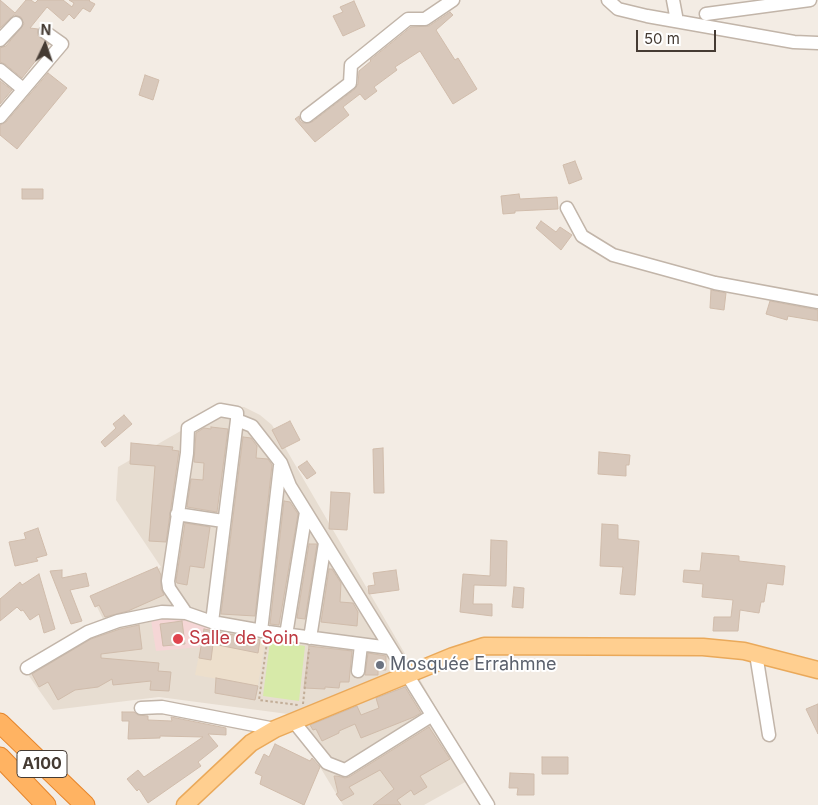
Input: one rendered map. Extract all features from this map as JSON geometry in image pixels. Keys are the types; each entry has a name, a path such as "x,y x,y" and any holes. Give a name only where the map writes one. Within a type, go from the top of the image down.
{"highway":[{"name":"A100","path":"0,723 85,805"},
{"name":"A100","path":"0,757 46,805"}],"main road":[{"path":"185,805 251,742 275,729 454,656 484,646 703,647 744,651 818,670"}],"street":[{"path":"307,116 350,83 351,64 408,18 425,20 453,0"},
{"path":"608,0 618,9 677,22 794,42 818,43"},
{"path":"672,0 677,22"},
{"path":"706,14 810,0"},
{"path":"0,40 16,23"},
{"path":"0,117 62,44 46,32"},
{"path":"0,70 23,89"},
{"path":"566,208 582,236 613,255 715,283 818,302"},
{"path":"186,613 169,588 168,581 187,453 188,428 220,410 236,413 237,420 212,622"},
{"path":"237,420 252,426 281,463 290,486 488,805"},
{"path":"265,632 281,463"},
{"path":"286,634 306,512"},
{"path":"177,514 224,521"},
{"path":"310,638 324,542"},
{"path":"27,668 88,632 118,622 162,612 186,613 212,622 265,632 390,648"},
{"path":"358,671 362,644"},
{"path":"756,654 769,735"},
{"path":"141,708 162,708 275,729"},
{"path":"294,722 327,763 345,770 431,716"}],"path":[{"path":"265,632 259,700 303,706 310,638"}],"shaded area":[{"path":"224,406 244,407 260,415 272,425 476,776 424,805 343,805 288,714 159,697 53,710 22,666 103,619 95,603 161,567 116,500 118,467"},
{"name":"Salle de Soin","path":"187,616 210,625 209,631 204,630 201,647 156,651 151,620"},
{"path":"204,629 265,641 258,686 195,675"}],"green space":[{"path":"270,641 305,646 299,701 263,696"}],"building":[{"path":"0,0 15,13 26,0 31,0 35,3 38,0 63,0 72,7 74,3 69,0 90,0 95,4 90,12 83,8 74,19 69,14 63,21 47,7 30,28 38,29 38,36 49,44 22,78 0,62 0,48 6,46 24,24 21,17 14,15 0,28"},
{"path":"354,1 365,26 343,36 333,16 343,12 340,7"},
{"path":"450,12 453,15 436,30 455,60 458,58 477,89 453,104 420,51 395,67 397,70 374,87 377,91 365,100 360,94 343,107 349,115 315,142 295,119 299,116 300,121 303,123 312,122 355,89 358,84 359,71 411,27 429,26"},
{"path":"48,73 67,88 17,149 0,135 0,125 6,122"},
{"path":"145,75 159,80 153,100 139,95"},
{"path":"0,81 12,90 0,104"},
{"path":"575,161 582,179 569,184 563,165"},
{"path":"22,189 43,189 43,199 22,199"},
{"path":"519,194 520,199 557,197 558,209 515,211 515,213 503,214 501,196"},
{"path":"541,221 556,232 560,227 572,235 561,250 536,228"},
{"path":"711,290 726,293 724,310 710,308"},
{"path":"770,301 818,310 818,321 788,316 787,320 766,314"},
{"path":"124,415 132,424 105,447 101,442 116,428 113,424"},
{"path":"290,421 300,440 282,449 272,430"},
{"path":"211,427 228,429 217,512 187,507 191,479 203,480 204,463 194,462 196,433 204,428 211,429"},
{"path":"243,437 251,438 257,446 256,458 268,459 272,465 255,616 221,614"},
{"path":"131,443 173,447 172,450 179,451 166,542 149,541 155,466 130,464"},
{"path":"383,448 384,493 374,493 373,449"},
{"path":"599,452 630,455 629,465 626,465 626,476 598,474"},
{"path":"307,461 316,473 307,479 298,467"},
{"path":"331,492 350,493 347,530 329,529"},
{"path":"284,501 290,502 298,514 279,625 270,624"},
{"path":"185,523 210,527 204,568 190,566 187,585 177,583 176,581"},
{"path":"602,524 618,525 618,539 639,541 635,595 620,594 623,567 600,566"},
{"path":"38,528 47,555 36,558 38,561 15,566 9,542 26,539 24,533"},
{"path":"491,540 507,541 506,586 474,585 473,604 492,604 492,616 460,612 463,574 490,576"},
{"path":"309,544 317,544 305,619 297,618"},
{"path":"702,553 739,556 739,561 785,566 783,585 767,583 764,602 761,602 759,613 740,610 738,631 713,631 714,617 731,617 733,600 702,597 703,584 683,582 684,570 700,571"},
{"path":"157,567 161,575 161,589 164,595 128,611 105,617 99,605 95,607 90,596"},
{"path":"329,569 332,569 341,583 340,602 353,603 358,612 357,626 321,622"},
{"path":"62,570 62,578 86,573 89,586 70,590 82,621 71,624 50,571"},
{"path":"396,570 399,590 369,594 368,586 375,585 373,573"},
{"path":"39,574 55,629 44,633 39,614 30,620 23,610 21,611 17,607 0,621 0,599 20,582 22,585"},
{"path":"514,587 524,588 523,608 512,607"},
{"path":"182,621 185,644 163,646 160,624"},
{"path":"139,625 142,649 101,654 101,658 159,663 158,671 171,672 169,691 150,690 151,681 113,685 112,679 98,687 75,690 58,700 48,682 39,687 32,674 91,639"},
{"path":"204,629 260,640 258,653 213,644 211,660 199,658"},
{"path":"309,646 352,651 349,682 340,682 339,688 304,688"},
{"path":"368,653 386,656 386,670 378,670 378,675 365,675"},
{"path":"216,678 258,686 255,700 215,693"},
{"path":"405,687 421,713 414,717 361,738 355,724 322,741 316,729 313,730 310,725 357,706 361,715 379,708 376,698"},
{"path":"818,704 818,734 806,709"},
{"path":"122,712 134,712 138,715 148,716 148,720 172,721 171,717 226,728 226,735 208,734 218,746 198,762 201,766 148,803 139,789 137,791 127,779 138,770 144,777 203,737 160,736 160,738 128,739 129,721 122,721"},
{"path":"429,727 450,759 420,776 427,787 414,795 411,790 397,800 401,805 373,805 394,789 380,770 349,787 354,794 341,801 336,794 338,793 334,776 349,777"},
{"path":"275,744 310,761 312,758 320,767 304,805 260,784 262,776 255,773 264,754 269,757"},
{"path":"542,757 568,757 568,774 542,774"},
{"path":"510,773 534,774 534,795 517,795 518,788 509,788"}],"place":[{"name":"Salle de Soin","path":"178,639"},
{"name":"Mosquée Errahmne","path":"380,665"}]}
